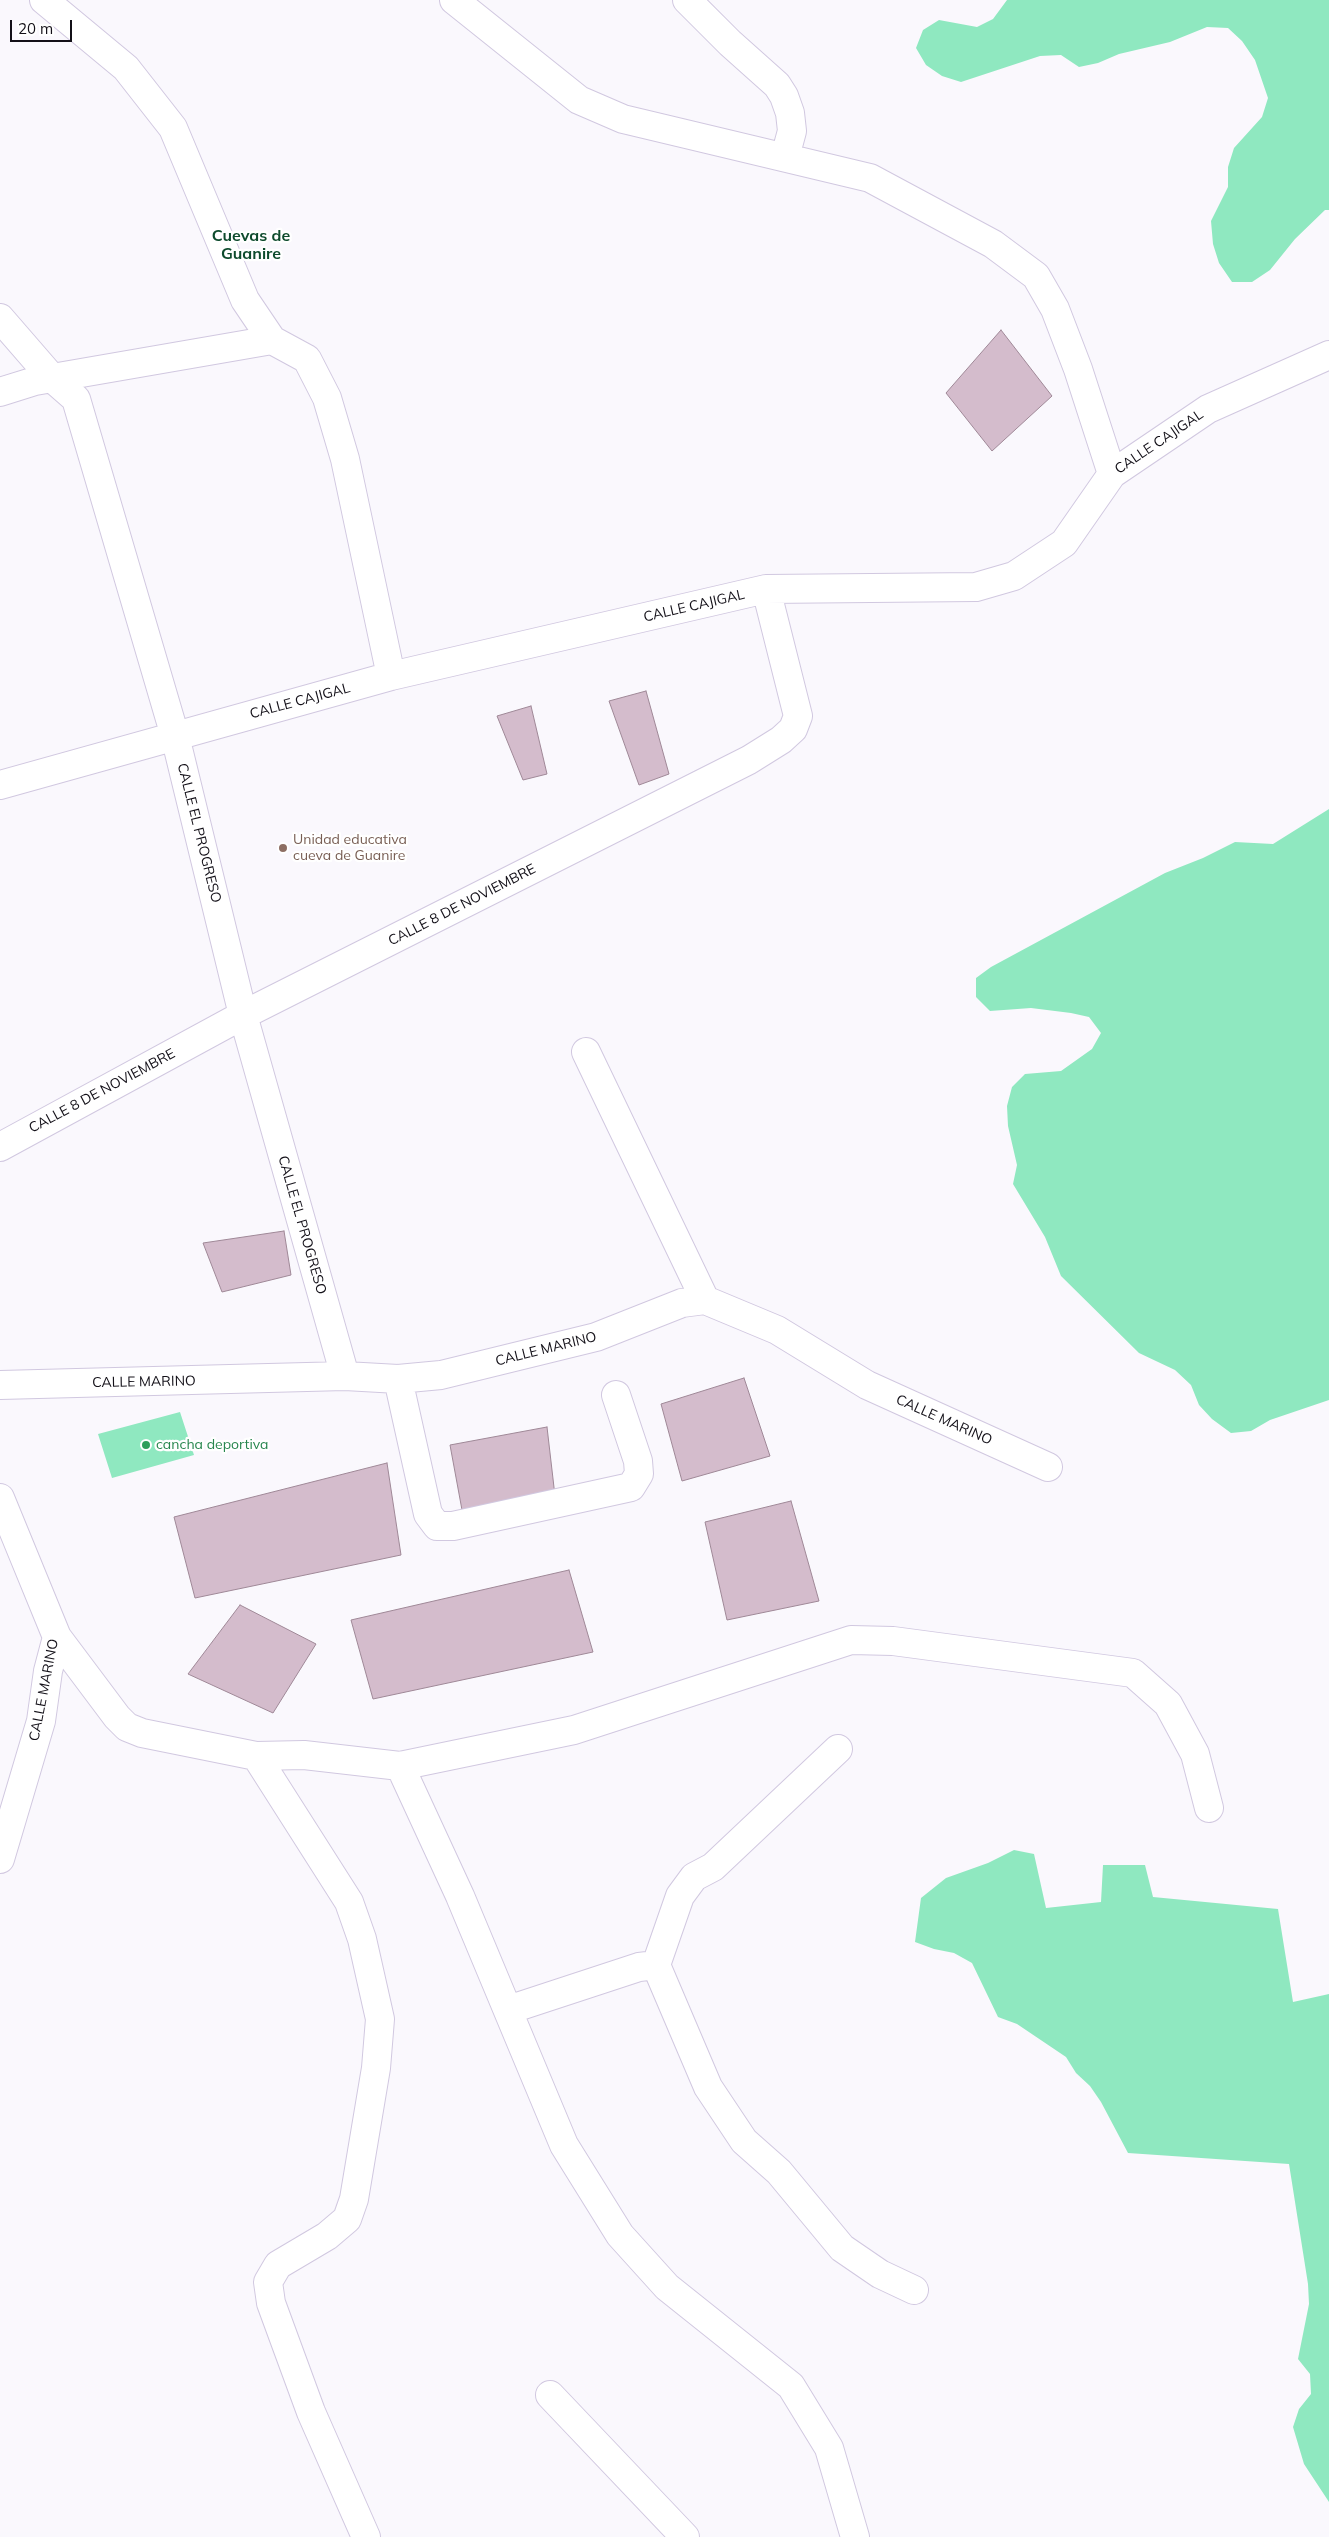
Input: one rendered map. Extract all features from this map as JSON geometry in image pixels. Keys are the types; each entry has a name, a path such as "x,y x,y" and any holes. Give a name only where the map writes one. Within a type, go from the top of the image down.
{"street":[{"path":"44,0 126,68 173,128 245,300 272,340 307,359 327,398 345,459 391,676"},
{"path":"454,0 579,100 623,120 870,178 993,244 1036,276 1055,309 1072,352 1112,474"},
{"path":"687,0 730,44 777,85 784,96 790,114 792,131 786,157"},
{"name":"CALLE EL PROGRESO","path":"0,318 52,378 76,399 175,736 243,1015 344,1376"},
{"path":"0,392 52,378 272,340"},
{"name":"CALLE CAJIGAL","path":"0,785 391,676 766,589 976,587 1014,576 1064,543 1112,474 1208,409 1329,355"},
{"name":"CALLE 8 DE NOVIEMBRE","path":"0,1147 243,1015 750,760 781,740 793,729 798,716 766,589"},
{"path":"586,1052 705,1300"},
{"name":"CALLE MARINO","path":"0,1385 344,1376 398,1379 441,1375 596,1336 682,1303 705,1300 777,1330 867,1385 1048,1467"},
{"path":"398,1379 428,1514 437,1526 453,1526 631,1487 639,1474 638,1461 616,1395"},
{"name":"CALLE MARINO","path":"0,1498 57,1637 48,1671 41,1720 0,1859"},
{"path":"57,1637 117,1717 128,1727 142,1733 256,1756 304,1755 400,1766 574,1730 851,1640 892,1641 1133,1673 1168,1704 1195,1754 1209,1808"},
{"path":"838,1749 713,1868 694,1877 680,1896 656,1965 708,2087 744,2141 779,2172 842,2248 880,2274 914,2290"},
{"path":"256,1756 349,1902 362,1939 380,2019 376,2068 354,2199 347,2219 327,2236 278,2265 268,2282 271,2303 311,2412 366,2537"},
{"path":"400,1766 460,1896 564,2146 620,2235 667,2287 791,2386 805,2405 829,2448 855,2537"},
{"path":"508,2010 639,1967 656,1965"},
{"path":"550,2395 685,2537"}],"green space":[{"path":"1007,0 1329,0 1329,210 1325,210 1295,239 1270,270 1252,282 1232,282 1219,263 1213,244 1211,221 1228,187 1228,167 1234,148 1262,117 1268,98 1255,60 1242,41 1228,28 1207,27 1170,42 1119,54 1098,63 1079,67 1061,55 1040,56 961,82 942,76 926,65 916,48 923,30 939,20 977,27 993,19"},
{"path":"1329,809 1329,1400 1270,1420 1251,1431 1231,1433 1212,1419 1199,1405 1191,1385 1175,1370 1139,1353 1061,1276 1045,1237 1013,1184 1017,1165 1008,1126 1007,1106 1012,1087 1025,1074 1061,1071 1092,1049 1101,1033 1089,1017 1071,1013 1031,1008 990,1011 976,997 976,978 991,967 1165,873 1203,858 1235,842 1273,844"},
{"name":"cancha deportiva","path":"180,1412 194,1455 112,1478 98,1434"},
{"path":"1014,1850 1034,1854 1046,1908 1101,1902 1103,1865 1145,1865 1153,1897 1278,1909 1293,2002 1329,1994 1329,2502 1304,2464 1293,2427 1299,2409 1311,2394 1310,2374 1298,2359 1309,2304 1308,2284 1289,2164 1128,2153 1101,2102 1090,2086 1076,2073 1066,2057 1017,2024 998,2017 972,1963 954,1953 934,1949 915,1942 921,1898 946,1878 988,1863"}],"building":[{"path":"1001,330 1052,396 992,451 946,393"},
{"path":"646,691 669,774 639,785 609,701"},
{"path":"531,706 547,774 523,780 497,716"},
{"path":"284,1231 291,1275 222,1292 203,1243"},
{"path":"744,1378 770,1456 682,1481 661,1404"},
{"path":"547,1427 555,1496 462,1510 450,1445"},
{"path":"387,1463 401,1555 195,1598 174,1517"},
{"path":"791,1501 819,1601 727,1620 705,1522"},
{"path":"569,1570 593,1652 373,1699 351,1620"},
{"path":"240,1605 316,1644 273,1713 188,1674"}],"place":[{"name":"Unidad educativa cueva de Guanire","path":"283,848"},
{"name":"cancha deportiva","path":"146,1445"}],"district":[{"name":"Cuevas de Guanire","path":"251,245"}]}
